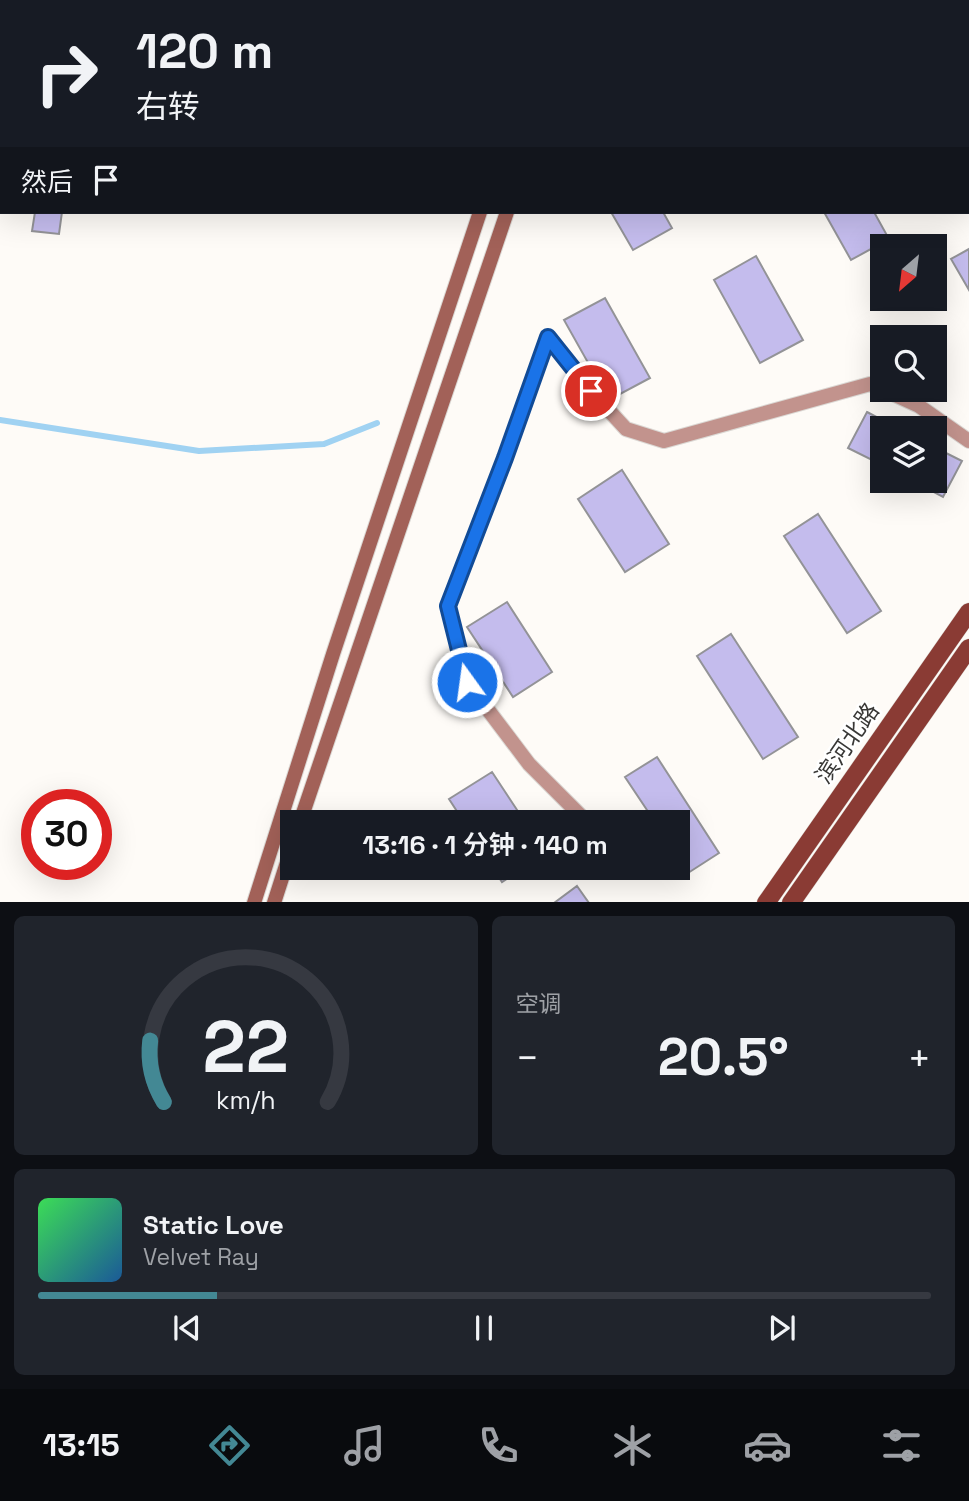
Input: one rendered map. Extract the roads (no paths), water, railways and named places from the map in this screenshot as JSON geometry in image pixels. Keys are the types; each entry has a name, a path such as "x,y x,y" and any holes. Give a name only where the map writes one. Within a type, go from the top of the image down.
{"main road":[{"path":"254,902 333,654 479,214"},
{"path":"304,810 506,214"},
{"name":"滨河北路","path":"766,902 969,612"},
{"name":"滨河北路","path":"791,902 969,648"},
{"path":"274,902 281,880"}],"street":[{"path":"574,810 529,764 467,682 448,606 548,337 591,391 626,429 664,440 870,384"},
{"path":"908,402 969,441"}],"waterway":[{"path":"0,420 199,451 324,444 377,423"}]}
